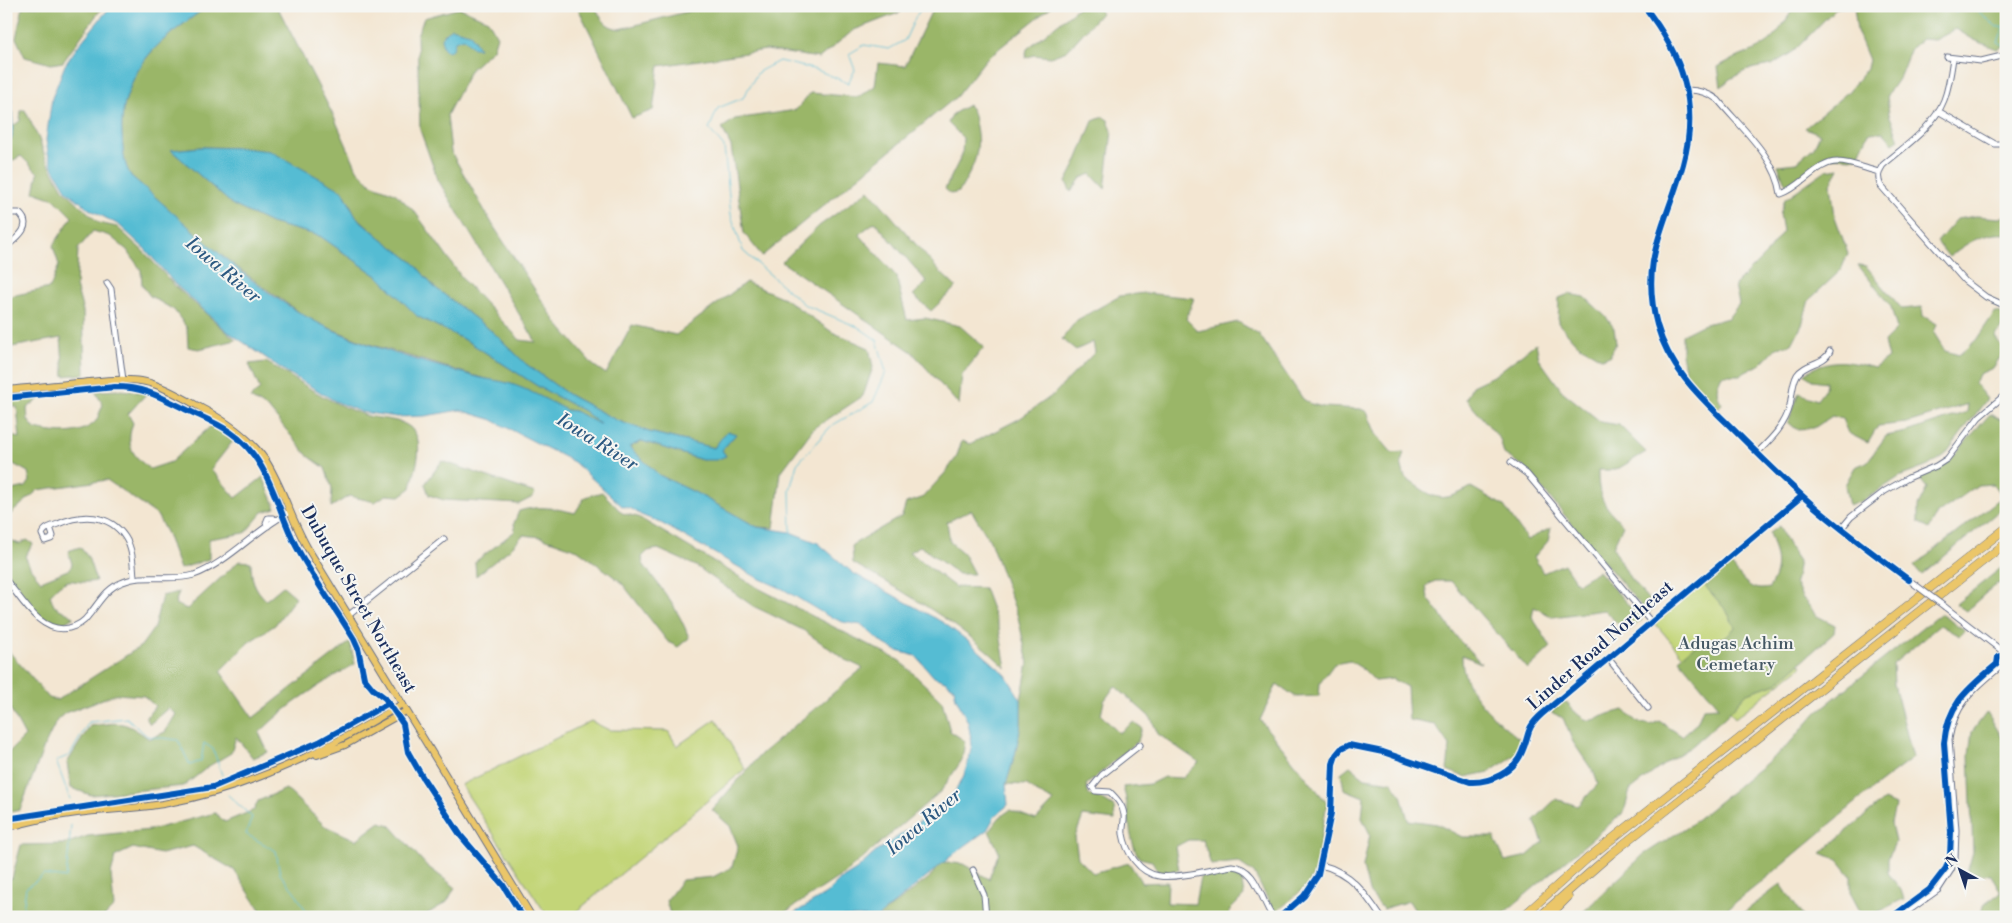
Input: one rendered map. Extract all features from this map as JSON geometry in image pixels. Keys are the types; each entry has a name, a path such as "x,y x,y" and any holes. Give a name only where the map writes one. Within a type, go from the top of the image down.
{"highway":[{"path":"1523,916 1588,858 2006,528"},
{"path":"1539,917 1611,854 2006,543"},
{"path":"1548,917 1611,854"}],"main road":[{"name":"Dubuque Street Northeast","path":"6,390 123,380 148,383 164,389 216,417 238,431 259,452 267,463 300,535 532,917"},
{"path":"6,828 35,820 78,813 139,807 193,798 242,784 297,761 362,729 402,704"},
{"path":"297,761 345,745 406,711"}],"street":[{"path":"1644,6 1670,44 1682,70 1687,90 1690,125 1683,166 1659,231 1652,261 1651,286 1654,315 1664,346 1687,383 1802,496 1841,529 2006,654"},
{"path":"1947,57 1981,61 2006,55"},
{"path":"1953,58 1946,91 1938,111 1925,128 1883,165 1878,178 1881,186 1965,281 1986,297 2006,306"},
{"path":"1687,90 1701,91 1718,100 1770,164 1777,176 1781,194 1792,191 1829,163 1840,162 1879,172"},
{"path":"1938,111 1995,144 2006,144"},
{"path":"6,219 12,212 19,213 24,218 25,225 19,237 6,247"},
{"path":"107,283 111,289 123,380"},
{"path":"1757,452 1775,434 1784,421 1790,406 1794,382 1799,373 1807,366 1826,358 1830,351"},
{"path":"1841,529 1851,516 1885,491 1947,459 1980,417 2006,394"},
{"path":"1511,462 1527,474 1651,622"},
{"name":"Linder Road Northeast","path":"1280,917 1310,889 1318,875 1331,813 1333,764 1336,755 1341,749 1349,745 1357,746 1429,766 1463,780 1476,782 1489,780 1502,774 1516,762 1522,752 1528,730 1534,722 1802,496"},
{"path":"6,580 40,620 52,627 64,628 81,623 89,616 110,589 122,582 134,578 173,578 194,575 214,564 290,512"},
{"path":"50,527 82,517 98,518 113,525 120,530 129,543 134,578"},
{"path":"349,615 444,539"},
{"path":"1608,658 1648,708"},
{"path":"1900,917 1938,890 1951,870 1957,845 1949,740 1951,727 1959,708 1967,697 2006,662"},
{"path":"1140,745 1102,775 1092,787 1095,791 1110,792 1119,801 1124,815 1122,830 1125,847 1137,863 1146,871 1159,876 1232,866 1242,868 1254,880 1265,905 1273,917"},
{"path":"1321,865 1338,870 1351,879 1381,917"},
{"path":"972,870 984,894 986,917"}],"green space":[{"path":"23,6 106,6 98,13 63,62 51,64 25,57 16,38"},
{"path":"207,6 277,6 334,117 357,169 371,184 395,193 415,212 465,282 520,340 536,342 438,180 420,130 417,35 424,18 460,8 488,20 497,36 493,49 471,69 447,115 451,152 494,227 556,322 593,365 606,374 632,325 676,335 746,282 784,298 832,332 869,348 873,367 863,396 813,429 781,472 774,528 757,527 659,475 629,447 642,441 702,460 726,456 722,450 736,434 727,432 714,448 649,432 616,420 569,395 526,364 494,333 433,286 414,263 356,216 343,191 242,148 201,147 171,150 233,205 271,223 320,236 380,278 417,316 469,342 539,387 584,411 604,427 575,411 566,410 511,384 482,378 366,343 310,320 218,253 131,176 124,156 122,124 125,103 134,77 150,53 160,43"},
{"path":"577,6 595,6 604,22 620,29 709,6 748,8 751,6 905,6 901,12 854,30 819,58 766,50 659,66 653,110 632,118"},
{"path":"934,6 1052,6 986,59 956,97 762,256 744,233 731,146 722,128 735,119 796,110 810,93 858,97 875,86 878,63 905,66"},
{"path":"1080,6 1099,6 1101,13 1067,51 1050,57 1034,55 1025,58 1027,49"},
{"path":"1795,6 1847,6 1836,8 1794,51 1772,65 1749,69 1730,79 1721,87 1718,67 1769,41 1782,27"},
{"path":"1849,6 2006,6 2006,45 1997,49 1974,40 1956,29 1935,40 1922,39 1911,48 1900,76 1887,95 1889,114 1899,139 1893,143 1883,132 1869,133 1857,158 1827,157 1790,187 1784,181 1778,165 1796,163 1814,147 1820,134 1805,128 1848,92 1867,68 1869,60 1857,31 1854,7"},
{"path":"968,105 974,117 978,142 977,150 969,174 959,192 951,194 945,189 962,155 963,138 948,123 953,114"},
{"path":"21,110 25,110 46,159 63,189 99,223 117,227 144,252 176,287 236,340 199,349 188,347 187,328 174,310 150,296 142,285 141,270 127,250 110,236 93,231 78,249 76,286 83,311 85,374 64,376 61,338 6,348 6,297 50,288 59,265 53,246 72,217 54,199 34,192 38,173 21,156 10,162 6,168 6,147 12,138 13,126 20,121"},
{"path":"1103,117 1108,120 1112,131 1105,189 1091,174 1081,178 1071,192 1066,182 1093,121"},
{"path":"1839,168 1831,184 1835,217 1848,253 1841,270 1809,300 1802,325 1792,344 1777,347 1761,364 1740,375 1722,375 1717,389 1722,404 1717,409 1686,374 1682,354 1682,335 1702,325 1728,318 1739,304 1735,285 1766,254 1783,231 1780,214 1785,199 1826,170"},
{"path":"869,190 939,271 956,287 931,311 913,295 927,282 875,222 859,234 896,276 907,320 925,318 960,326 984,347 962,375 959,405 912,352 782,262 819,226"},
{"path":"2006,215 2006,234 1983,237 1962,247 1949,257 1937,242 1957,219 1976,216 1999,218"},
{"path":"1858,265 1866,266 1902,309 1922,307 1923,316 1937,324 1934,333 1945,351 1959,355 1976,340 1995,312 2006,314 2006,321 1995,337 2005,350 1993,368 1979,374 1975,384 1987,399 1945,455 1928,466 1899,477 1866,499 1849,506 1845,485 1855,467 1867,462 1886,436 1907,432 1967,412 1968,404 1907,423 1878,426 1868,443 1848,433 1842,419 1832,416 1814,428 1796,429 1788,422 1799,393 1817,400 1825,389 1826,382 1812,380 1804,374 1822,365 1838,362 1855,363 1874,368 1888,358 1884,342 1897,329 1891,307"},
{"path":"1144,293 1194,298 1186,319 1198,331 1238,322 1259,334 1303,399 1311,404 1323,407 1361,409 1367,412 1376,434 1392,453 1404,452 1401,463 1405,478 1430,494 1443,498 1460,493 1471,487 1504,506 1527,540 1551,528 1548,541 1534,557 1543,573 1564,564 1577,584 1598,571 1642,620 1626,632 1604,610 1553,617 1534,607 1532,617 1551,647 1528,669 1451,581 1435,581 1426,586 1428,598 1459,640 1481,663 1462,655 1463,669 1467,682 1474,694 1491,714 1522,741 1514,756 1489,772 1465,777 1447,770 1450,746 1435,725 1409,720 1407,687 1392,679 1375,681 1363,669 1350,661 1334,664 1320,683 1319,696 1296,697 1277,684 1260,720 1327,803 1315,872 1308,885 1275,913 1254,873 1238,862 1211,865 1203,840 1188,840 1175,847 1179,870 1159,873 1152,861 1139,858 1132,841 1123,787 1150,784 1164,777 1183,778 1199,762 1158,734 1151,718 1115,686 1104,701 1101,715 1119,733 1134,722 1142,728 1138,741 1086,785 1089,795 1101,799 1114,807 1115,820 1083,816 1075,837 1078,858 1093,873 1129,863 1142,883 1168,882 1167,903 1195,904 1200,877 1230,872 1241,874 1244,896 1229,911 1231,917 878,917 929,878 942,862 963,864 989,879 999,852 989,831 1000,817 1010,810 1036,820 1054,801 1027,785 1006,784 1015,755 1021,724 1021,700 1028,663 1018,617 990,541 971,510 947,522 950,542 963,553 974,574 958,574 920,546 909,552 955,587 984,588 999,628 1006,668 971,637 913,598 853,563 852,545 902,516 906,503 922,498 956,458 962,441 970,444 1019,419 1053,395 1095,352 1093,342 1076,350 1062,339 1077,320 1120,296"},
{"path":"1569,294 1585,297 1606,317 1614,328 1616,343 1610,356 1601,358 1577,344 1558,323 1559,298"},
{"path":"1536,343 1539,359 1562,391 1601,422 1619,425 1646,452 1616,470 1598,470 1599,488 1603,500 1623,525 1613,547 1630,578 1654,606 1648,614 1523,466 1504,454 1500,439 1466,399 1472,386 1495,375"},
{"path":"266,362 341,406 368,416 402,423 412,429 416,435 419,448 411,488 400,496 386,495 375,502 349,496 331,507 332,488 325,468 307,455 269,409 250,398 260,389 249,364"},
{"path":"121,390 147,393 128,414 133,423 130,438 132,449 150,469 171,462 212,425 233,441 211,469 236,498 263,477 276,508 263,512 245,533 209,539 209,559 180,569 167,534 157,515 107,480 38,490 6,518 6,489 26,487 30,481 28,472 6,460 6,435 20,438 17,407 6,406 6,400 42,397 27,408 28,420 35,429 65,433 80,430 97,420 103,405 95,391"},
{"path":"1990,414 2006,423 2006,505 1922,575 1914,566 2002,497 1993,484 1978,485 1937,514 1929,529 1918,522 1918,506 1927,488 1918,477 1946,464"},
{"path":"442,461 535,493 533,497 519,504 444,500 429,495 425,484"},
{"path":"602,492 622,513 638,517 760,589 900,661 942,701 950,731 965,741 962,760 941,791 845,873 778,917 671,917 666,901 682,880 713,877 732,867 738,846 730,826 712,810 761,754 863,668 846,660 803,630 753,606 696,566 658,549 648,551 642,557 643,564 669,599 685,627 689,638 678,647 668,642 621,582 578,550 541,537 523,535 510,549 476,576 475,562 515,531 514,523 519,511 547,508 575,513 585,497"},
{"path":"1779,526 1788,545 1799,561 1795,583 1802,597 1817,616 1835,625 1834,633 1777,683 1747,693 1726,716 1692,746 1630,790 1624,812 1499,917 1419,917 1409,901 1383,909 1369,892 1363,867 1370,834 1362,818 1364,797 1344,789 1341,773 1350,766 1365,778 1392,782 1401,795 1408,820 1437,824 1462,837 1494,837 1505,861 1527,856 1543,842 1534,820 1556,799 1578,806 1598,784 1594,773 1573,742 1563,718 1551,712 1565,701 1574,711 1587,720 1597,719 1624,710 1637,722 1651,725 1659,721 1682,736 1697,723 1703,708 1719,707 1679,659 1700,643 1711,639 1727,637 1735,627 1726,610 1705,586 1731,565 1751,587 1769,588 1777,567 1776,554 1769,533"},
{"path":"6,538 19,544 27,540 33,544 25,556 31,569 41,581 70,569 72,564 68,551 80,547 88,557 96,581 67,581 50,595 54,606 74,617 64,623 51,623 37,614 6,577"},
{"path":"239,561 251,562 254,583 266,600 283,586 296,597 275,625 249,642 220,671 253,718 350,642 355,664 305,695 259,733 268,752 253,758 236,737 231,753 209,766 184,786 91,795 71,788 67,763 90,726 116,723 127,725 149,739 165,732 176,714 168,708 150,724 146,718 155,706 144,696 116,694 65,713 57,720 44,747 20,810 6,813 6,755 25,736 6,701 6,648 49,698 57,700 141,646 154,628 162,596 179,592 175,604 187,609"},
{"path":"2006,564 2006,583 1996,584 1966,611 1956,604"},
{"name":"Adugas Achim Cemetary","path":"1720,569 1802,666 1735,718 1655,623"},
{"path":"1940,614 1965,630 1959,636 1940,625 1893,664 1894,684 1913,758 1872,789 1717,917 1578,917 1643,855 1693,823 1786,747 1817,712"},
{"path":"1987,712 2006,744 2006,917 1978,917 1985,904 2001,892 1991,875 1967,873 1973,852 1969,755 1972,732"},
{"path":"716,719 745,769 570,917 548,917 461,785 591,721 609,730 668,731 677,746"},
{"path":"286,789 325,826 356,840 380,822 390,825 427,866 455,887 447,902 422,917 265,917 234,870 193,846 161,854 133,848 116,856 111,874 114,907 104,917 6,917 6,881 12,878 21,845 65,844 88,836 150,830 215,813 225,822 254,810 258,801"},
{"path":"1884,800 1895,805 1891,824 1895,842 1888,859 1888,873 1901,890 1904,899 1872,915 1863,917 1851,894 1851,876 1838,860 1821,853"},
{"path":"1781,884 1803,917 1739,917 1743,913"}],"water":[{"name":"Iowa River","path":"111,6 207,6 160,43 150,53 134,77 126,98 123,114 124,156 131,176 252,280 305,316 333,330 387,351 481,378 518,386 566,410 575,411 601,425 584,411 539,387 469,342 417,316 380,278 320,236 271,223 233,205 171,150 201,147 270,151 343,191 356,217 414,263 433,286 494,333 526,364 569,395 616,420 649,432 714,448 727,431 736,434 722,450 726,456 716,460 702,460 642,441 629,447 659,475 757,527 790,532 818,543 853,573 944,623 968,641 1006,675 1021,700 1021,724 1015,755 1006,784 1008,805 995,816 987,830 955,853 878,917 788,917 826,894 840,880 856,870 877,851 925,818 953,795 963,778 972,744 968,722 956,698 954,688 945,681 934,677 916,656 897,651 881,642 862,625 843,622 826,615 783,589 758,578 661,523 622,506 574,462 490,419 460,410 425,416 397,417 361,412 335,401 285,371 227,331 175,284 145,249 119,225 89,209 67,191 52,166 46,140 52,98 65,65"},
{"path":"451,28 470,33 479,48 473,48 464,38 455,41 453,48 448,52 443,47 441,38"},
{"path":"6,45 9,53 13,126 12,138 6,147"}],"waterway":[{"path":"791,533 790,490 797,464 831,426 873,402 886,372 877,340 858,327 805,305 743,251 731,215 724,147 709,129 718,108 743,98 758,72 779,61 817,70 848,83 855,70 849,54 864,45 889,49 905,40 916,16 923,6"},
{"path":"1951,6 1956,12 1964,6"},
{"path":"1975,6 1979,12 1997,27 2004,26 1998,42 2006,46"},
{"path":"70,799 56,761 70,755 89,722 127,718 147,736 178,740 190,765 201,761 204,743 213,749 222,775"},
{"path":"228,795 252,817 246,834 276,851 280,874 294,891 310,917"},
{"path":"14,917 23,909 26,888 44,875 66,878 71,825"}],"cycle path":[{"path":"1644,6 1669,43 1678,61 1688,100 1688,142 1677,185 1657,242 1651,280 1652,302 1663,342 1680,372 1690,385 1769,465 1822,513 1909,580"},
{"path":"6,398 115,387 142,390 213,422 230,432 243,443 263,469 296,546 354,639 358,648 364,678 373,689 385,698 403,724 408,752 423,778 461,836 503,885 523,917"},
{"path":"1280,917 1304,896 1318,875 1331,813 1333,764 1336,755 1341,749 1349,745 1383,752 1470,782 1485,781 1500,775 1507,771 1518,759 1530,728 1542,714 1802,496"},
{"path":"1892,917 1929,890 1946,868 1950,856 1951,832 1944,743 1946,729 1950,717 1961,698 1997,664 1998,657 2006,654"},
{"path":"6,819 213,787 319,742 389,703"}]}
